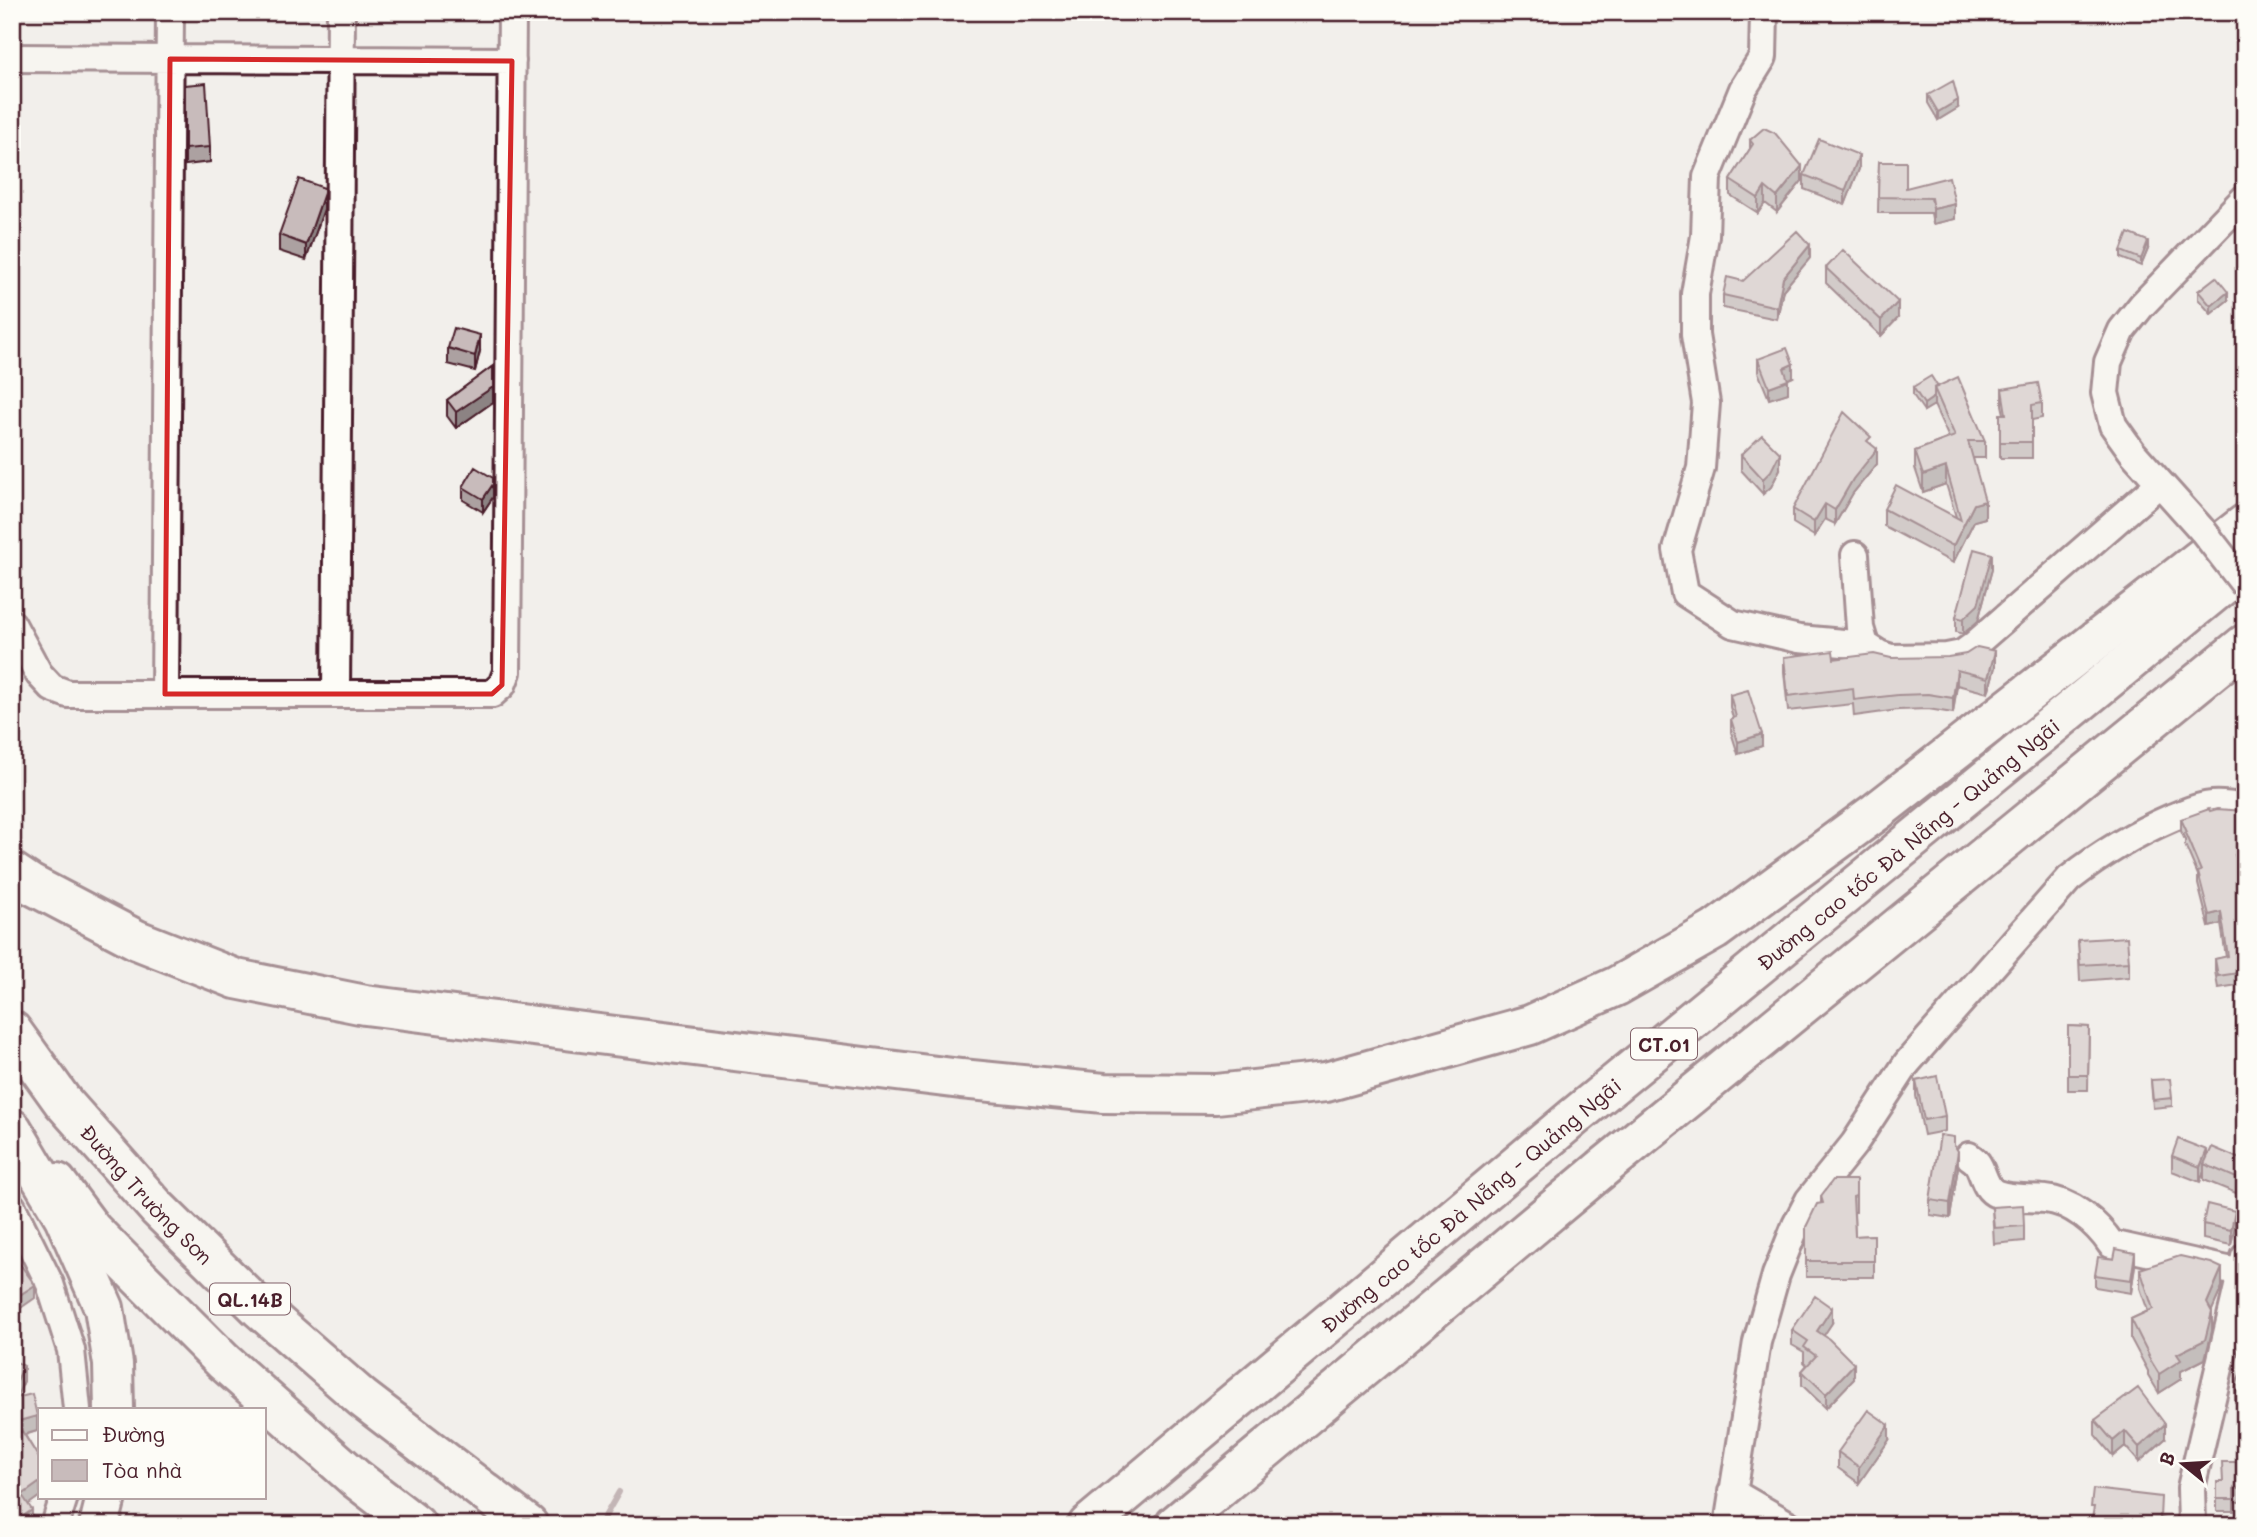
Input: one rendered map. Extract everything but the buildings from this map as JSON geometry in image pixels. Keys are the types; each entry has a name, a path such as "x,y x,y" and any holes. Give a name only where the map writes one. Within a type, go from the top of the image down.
{"highway":[{"path":"12,872 137,940 236,979 365,1005 961,1079 1104,1093 1216,1094 1326,1082 1530,1025 1617,986 1715,930 1876,812 2245,524"},
{"name":"Đường cao tốc Đà Nẵng - Quảng Ngãi","path":"1088,1525 1574,1117 2245,567"},
{"name":"CT.01","path":"1175,1525 1604,1167 2245,644"},
{"name":"Đường Trường Sơn","path":"12,1031 63,1101 148,1198 260,1309 362,1398 528,1525"},
{"name":"QL.14B","path":"12,1122 92,1230 224,1362 355,1478 416,1525"},
{"path":"12,1129 64,1217 104,1308 113,1364 114,1408"},
{"path":"99,1525 106,1498"}],"street":[{"path":"165,694 170,12"},
{"path":"336,694 341,12"},
{"path":"12,624 39,674 52,688 68,694 492,694 502,685 507,671 512,12"},
{"path":"1764,12 1763,57 1742,89 1707,177 1705,236 1695,294 1695,335 1706,403 1701,468 1677,550 1685,593 1733,624 1799,639 1865,645 1891,658 1947,657 1962,654 2160,483"},
{"path":"12,58 512,61"},
{"path":"2245,198 2142,304 2122,330 2108,362 2105,393 2113,425 2133,453 2203,531 2245,584"},
{"path":"1855,555 1860,628 1865,645"},
{"path":"1728,1525 1757,1342 1786,1246 1809,1200 1854,1144 1907,1063 2069,879 2099,855 2189,810 2210,805 2245,808"},
{"path":"1969,1156 1977,1163 1985,1183 1994,1194 2050,1199 2079,1212 2104,1233 2111,1244 2243,1265 2191,1488 2192,1525"},
{"path":"12,1207 50,1284 71,1350 77,1408"},
{"path":"1732,1492 1789,1525"},
{"path":"55,1525 64,1498"}],"highlighted area":[{"path":"170,59 512,61 502,685 492,694 165,694"}],"waterway":[{"path":"600,1525 619,1492"}]}
